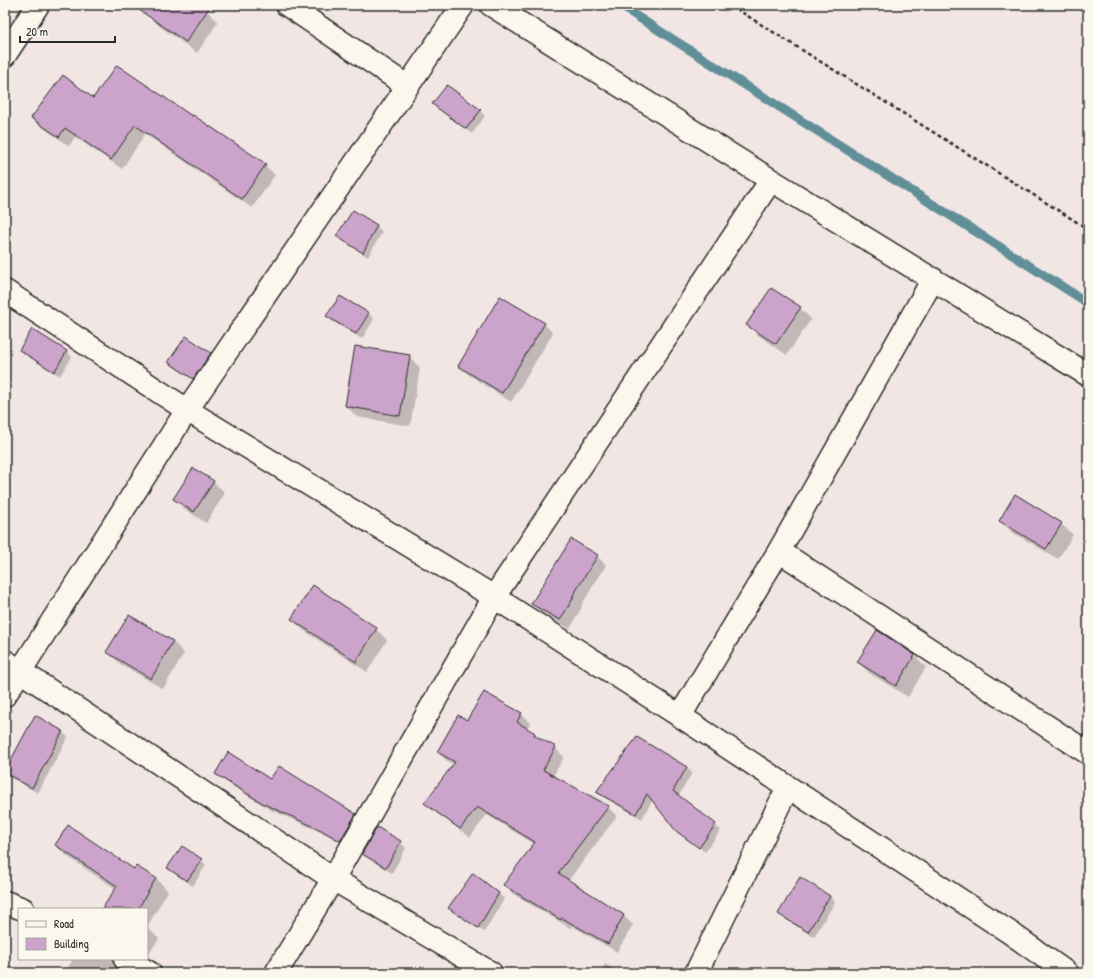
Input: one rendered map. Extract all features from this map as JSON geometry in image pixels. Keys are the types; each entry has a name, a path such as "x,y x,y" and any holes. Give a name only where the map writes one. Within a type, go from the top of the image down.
{"street":[{"path":"5,55 11,33 38,5"},
{"path":"287,5 407,86"},
{"path":"5,695 13,666 462,5"},
{"path":"491,5 771,180 1088,375"},
{"path":"276,973 333,879 494,597 771,180"},
{"path":"680,716 779,551 933,279"},
{"path":"5,291 187,410 494,597 680,716 1009,932 1067,973"},
{"path":"779,551 1088,753"},
{"path":"13,666 333,879 491,973"},
{"path":"696,973 788,787"},
{"path":"5,902 20,908"},
{"path":"127,960 150,973"}],"path":[{"path":"730,5 1088,230"}],"building":[{"path":"132,5 211,5 186,42"},
{"path":"117,65 266,164 242,199 135,125 111,160 65,128 59,137 31,118 63,75 93,98"},
{"path":"447,85 481,110 466,129 432,104"},
{"path":"353,210 377,225 363,253 336,236"},
{"path":"771,288 801,307 776,344 746,325"},
{"path":"340,296 369,313 356,334 326,316"},
{"path":"500,296 545,323 502,393 458,366"},
{"path":"32,329 67,351 54,372 19,350"},
{"path":"186,336 211,353 193,379 168,362"},
{"path":"355,346 410,355 400,416 345,406"},
{"path":"193,468 214,481 194,512 173,499"},
{"path":"1015,494 1062,523 1046,549 999,521"},
{"path":"571,539 598,555 572,597 574,597 560,620 531,604"},
{"path":"313,585 377,628 356,662 291,619"},
{"path":"129,615 173,641 151,679 106,652"},
{"path":"877,630 915,655 896,686 857,662"},
{"path":"484,692 522,713 517,722 535,733 534,735 556,747 543,770 609,806 558,873 624,915 608,944 562,918 561,920 503,885 535,842 477,807 460,829 424,803 455,762 437,752 458,715 467,720"},
{"path":"35,715 63,731 32,788 5,773 5,771"},
{"path":"637,737 687,767 673,791 716,824 699,848 676,831 647,794 636,814 596,792"},
{"path":"228,752 270,779 279,766 356,814 340,841 321,830 264,804 215,774"},
{"path":"68,825 134,869 136,866 156,878 139,908 103,908 117,886 55,845"},
{"path":"377,827 401,841 386,868 362,854"},
{"path":"182,846 202,859 187,881 167,868"},
{"path":"473,873 499,893 478,928 448,908"},
{"path":"800,877 830,896 808,932 778,914"}],"waterway":[{"path":"619,5 1088,303"}]}
